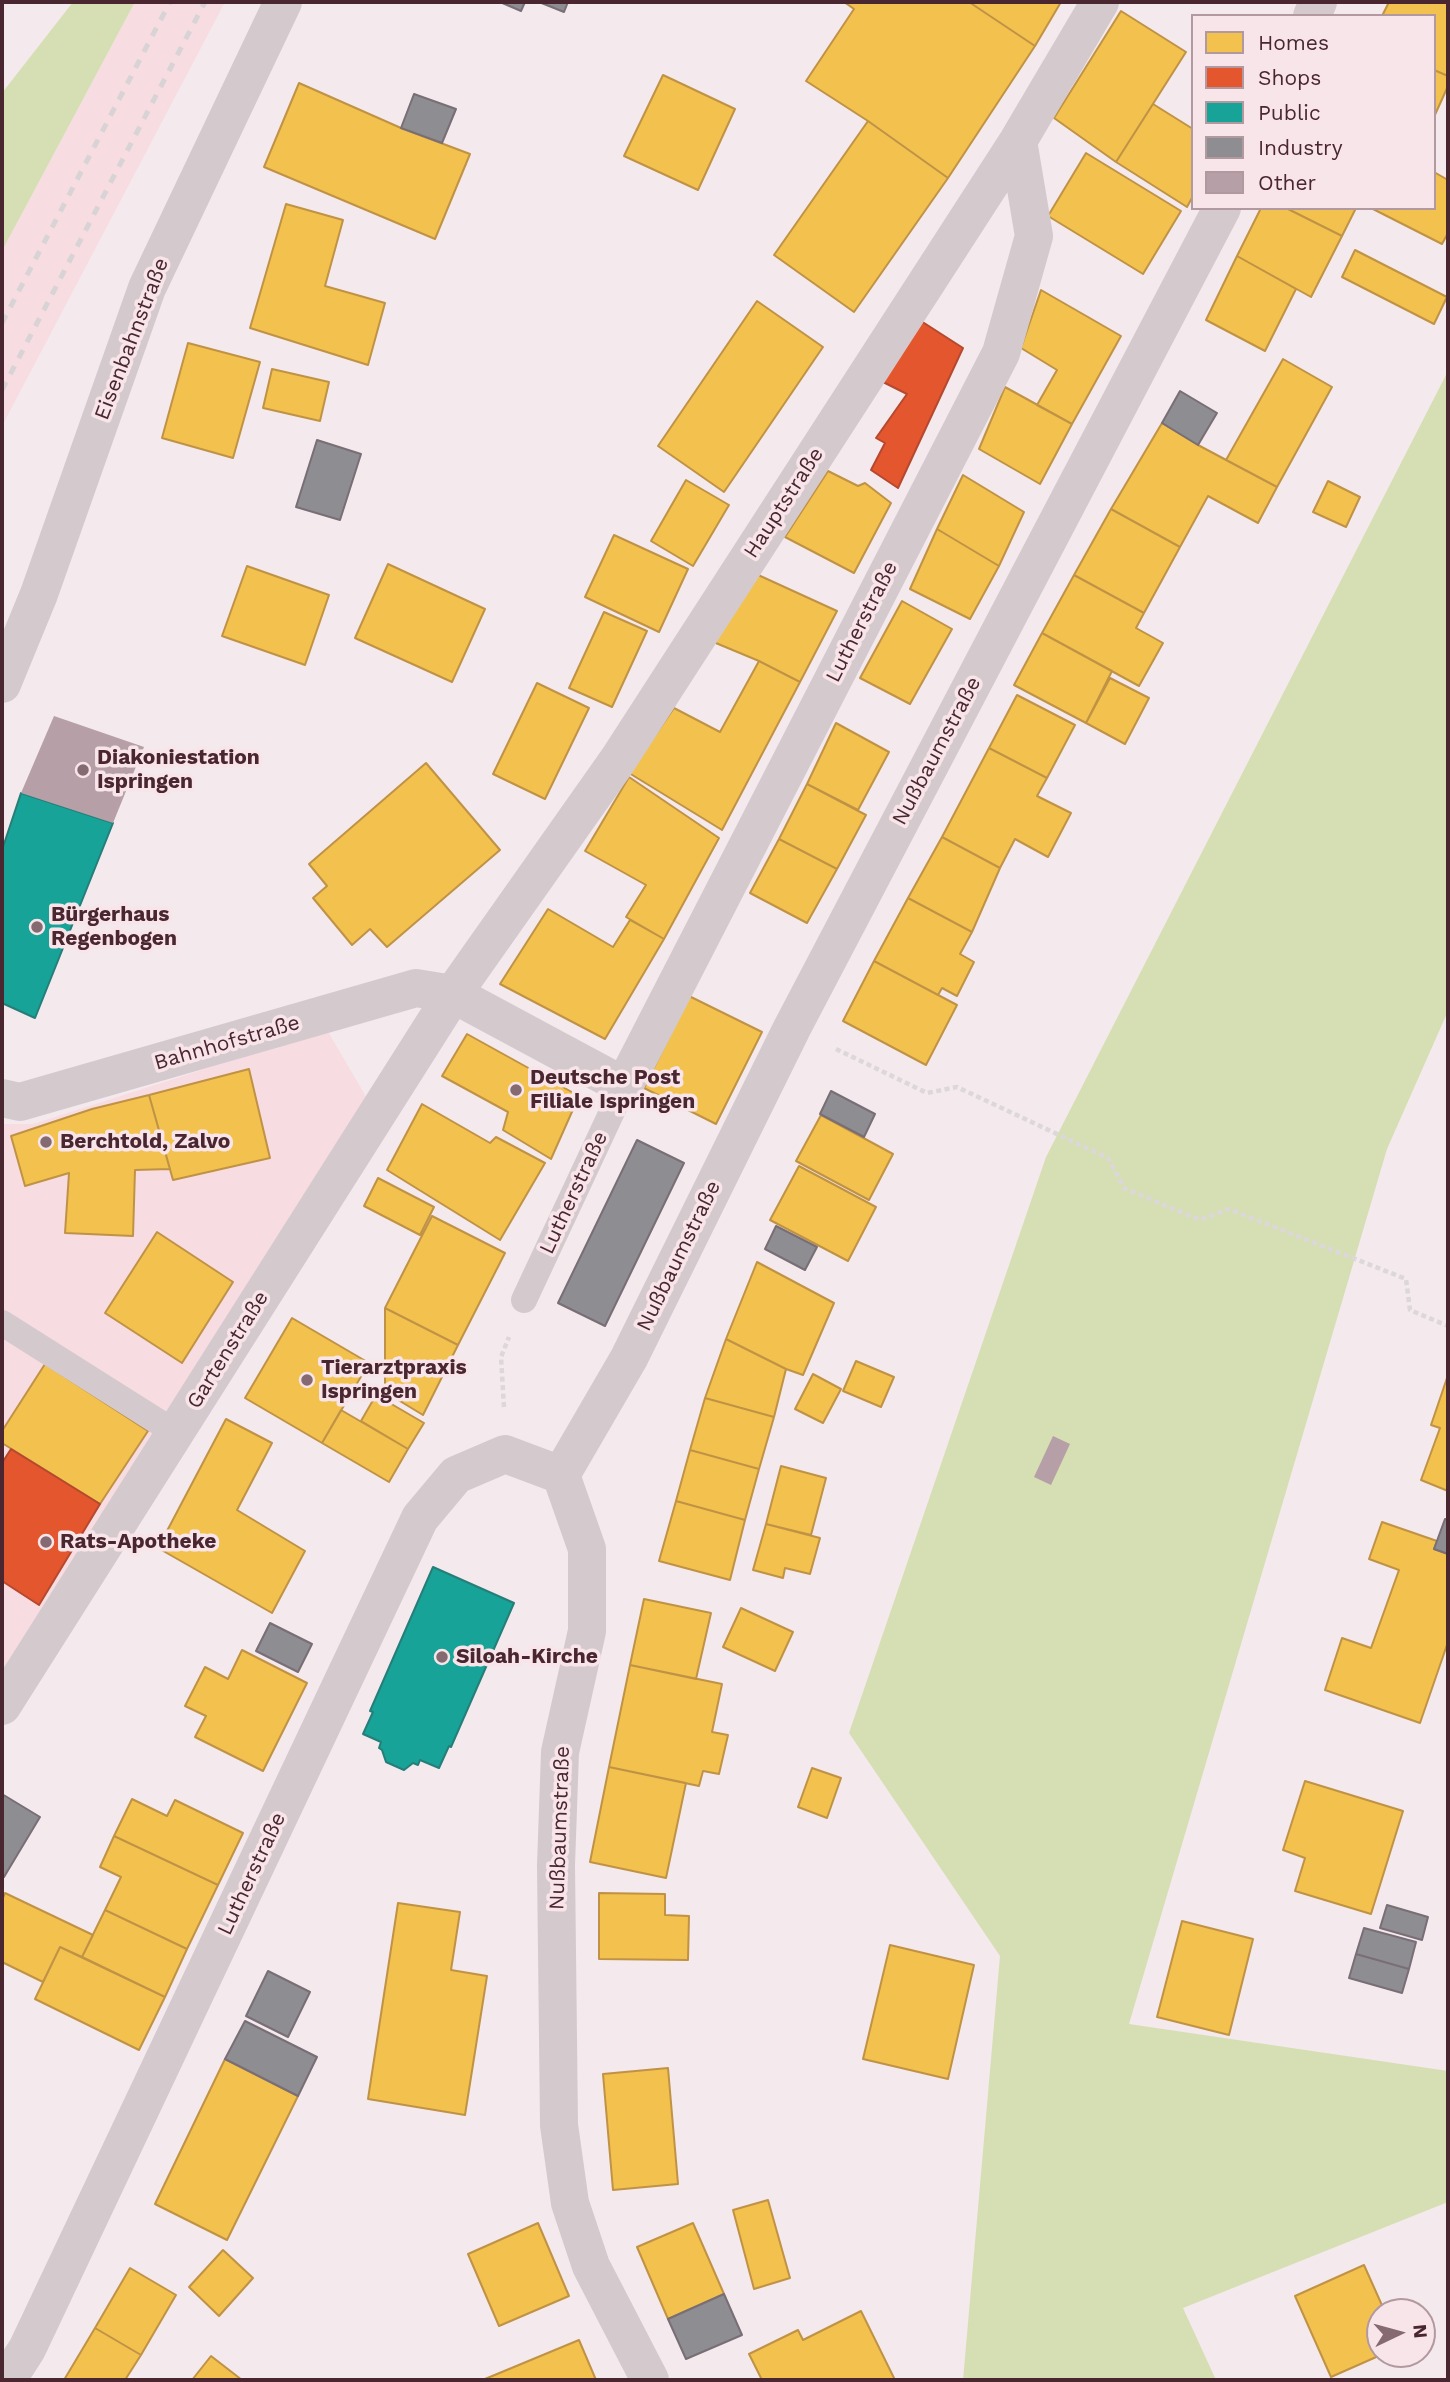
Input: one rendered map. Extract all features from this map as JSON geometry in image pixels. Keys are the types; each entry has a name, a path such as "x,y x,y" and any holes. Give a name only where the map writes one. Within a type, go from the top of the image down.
{"street":[{"name":"Eisenbahnstraße","path":"2,684 39,594 147,288 283,2"},
{"name":"Hauptstraße","path":"453,994 618,760 1018,141 1100,2"},
{"name":"Lutherstraße","path":"624,1086 1001,353 1034,236 1018,141"},
{"name":"Nußbaumstraße","path":"650,2380 592,2266 570,2203 559,2125 556,1865 560,1752 587,1631 587,1549 561,1475 629,1358 792,1028 1221,210"},
{"name":"Bahnhofstraße","path":"2,1098 20,1102 416,988 453,994"},
{"path":"453,994 624,1086"},
{"name":"Gartenstraße","path":"2,1706 453,994"},
{"name":"Lutherstraße","path":"7,2380 27,2349 420,1518 456,1475 505,1454 561,1475"}],"lane":[{"name":"Lutherstraße","path":"524,1300 624,1086"},
{"path":"2,1323 176,1433"}],"path":[{"path":"824,1044 927,1093 957,1087 1108,1158 1124,1188 1200,1220 1229,1209 1406,1279 1410,1310 1448,1326"},
{"path":"501,1356 504,1411"}],"shaded area":[{"path":"135,2 225,2 2,426 2,251"},
{"path":"327,1030 368,1100 2,1680 2,1124 33,1124"}],"green space":[{"path":"73,2 135,2 2,251 2,93"},
{"path":"1448,371 1448,1011 1387,1149 1129,2024 1448,2071 1448,2202 1183,2308 1216,2380 963,2380 1000,1956 849,1733 1046,1157"}],"building: Homes":[{"path":"844,2 969,2 1035,46 948,178 806,81 854,9"},
{"path":"969,2 1061,2 1035,46"},
{"path":"1389,2 1448,2 1448,76 1436,71 1436,14 1383,14"},
{"path":"1121,11 1186,52 1116,162 1054,118"},
{"path":"1436,71 1448,76 1448,86 1436,113"},
{"path":"663,75 735,109 698,190 624,156"},
{"path":"299,83 401,128 470,154 435,239 264,167"},
{"path":"1153,104 1191,128 1191,200 1187,207 1116,162"},
{"path":"868,121 948,178 854,312 774,255"},
{"path":"1086,153 1181,211 1143,274 1048,216"},
{"path":"1436,173 1448,180 1448,233 1442,244 1375,210 1436,210"},
{"path":"286,204 343,220 325,286 385,303 368,365 250,328"},
{"path":"1260,210 1290,210 1342,236 1311,297 1237,256"},
{"path":"1290,210 1355,210 1342,236"},
{"path":"1355,250 1447,297 1434,324 1342,277"},
{"path":"1237,256 1296,289 1265,351 1206,320"},
{"path":"1041,290 1121,336 1072,424 1037,405 1057,370 1021,348"},
{"path":"757,301 823,347 724,492 658,446"},
{"path":"188,343 260,362 233,458 162,438"},
{"path":"1283,359 1332,387 1277,487 1226,460"},
{"path":"272,369 329,382 320,421 263,408"},
{"path":"1005,387 1072,424 1040,484 979,449"},
{"path":"1162,423 1277,487 1258,523 1208,496 1180,547 1111,509"},
{"path":"828,471 858,486 865,483 891,503 854,573 785,537"},
{"path":"963,475 1024,512 999,566 937,529"},
{"path":"686,480 729,505 693,566 651,541"},
{"path":"1328,481 1360,497 1346,527 1313,512"},
{"path":"1111,509 1180,547 1144,613 1074,575"},
{"path":"937,529 999,566 970,619 910,589"},
{"path":"614,535 688,569 659,632 585,597"},
{"path":"388,564 485,609 452,682 355,638"},
{"path":"247,566 329,595 305,665 222,636"},
{"path":"756,574 837,611 800,682 711,641"},
{"path":"1074,575 1144,613 1136,628 1163,643 1139,686 1042,633"},
{"path":"902,601 952,629 910,704 860,678"},
{"path":"604,612 647,631 612,707 569,688"},
{"path":"1042,633 1112,671 1086,723 1014,685"},
{"path":"759,661 800,682 722,830 629,773 674,708 720,732"},
{"path":"1110,678 1149,698 1125,744 1086,723"},
{"path":"537,683 589,708 545,799 493,774"},
{"path":"1017,695 1075,725 1047,778 989,748"},
{"path":"836,723 889,752 858,810 807,784"},
{"path":"989,748 1047,778 1037,796 1071,813 1048,857 1015,839 1000,868 942,837"},
{"path":"426,763 500,850 387,947 370,929 352,945 313,898 327,886 309,864"},
{"path":"629,777 719,838 664,939 626,917 646,885 585,851"},
{"path":"807,784 866,815 837,869 779,839"},
{"path":"942,837 1000,868 972,932 908,898"},
{"path":"779,839 837,869 807,923 750,893"},
{"path":"908,898 972,932 960,954 974,962 957,996 942,988 938,995 874,961"},
{"path":"548,909 613,947 630,920 664,939 605,1039 500,984"},
{"path":"874,961 957,1005 926,1065 843,1021"},
{"path":"689,996 762,1032 716,1124 644,1088"},
{"path":"467,1034 579,1096 551,1159 503,1130 508,1112 442,1076"},
{"path":"249,1069 270,1158 173,1180 149,1095"},
{"path":"149,1095 170,1169 135,1170 133,1236 65,1233 69,1173 25,1186 11,1136 92,1109"},
{"path":"422,1104 490,1143 496,1137 545,1163 500,1240 387,1170"},
{"path":"821,1115 893,1154 869,1200 796,1161"},
{"path":"799,1166 876,1207 848,1261 770,1220"},
{"path":"378,1178 434,1207 420,1235 364,1206"},
{"path":"432,1216 505,1253 458,1345 385,1308"},
{"path":"157,1232 233,1282 182,1363 105,1313"},
{"path":"757,1262 834,1303 803,1375 726,1339"},
{"path":"385,1308 458,1345 423,1415 385,1392"},
{"name":"Tierarztpraxis Ispringen","path":"292,1318 369,1363 322,1443 245,1398"},
{"path":"726,1339 786,1369 774,1417 705,1398"},
{"path":"856,1361 894,1377 881,1407 843,1391"},
{"path":"45,1364 148,1431 100,1504 2,1443 2,1431"},
{"path":"813,1374 841,1389 823,1423 795,1409"},
{"path":"1447,1378 1448,1491 1421,1480 1440,1428 1431,1425"},
{"path":"376,1395 424,1423 408,1449 361,1421"},
{"path":"705,1398 774,1417 759,1469 690,1450"},
{"path":"341,1410 408,1449 389,1482 322,1443"},
{"path":"226,1419 272,1443 237,1510 305,1551 272,1613 158,1548"},
{"path":"690,1450 759,1469 745,1520 676,1501"},
{"path":"781,1466 826,1478 811,1535 766,1524"},
{"path":"676,1501 745,1520 730,1580 659,1561"},
{"path":"1382,1522 1437,1541 1434,1549 1448,1554 1448,1642 1420,1723 1325,1690 1342,1638 1371,1648 1399,1570 1369,1559"},
{"path":"766,1524 820,1538 810,1574 785,1568 783,1578 753,1570"},
{"path":"644,1599 711,1613 696,1679 630,1665"},
{"path":"741,1608 793,1632 775,1671 723,1647"},
{"path":"242,1650 307,1683 263,1771 195,1737 206,1716 185,1706 205,1667 228,1679"},
{"path":"630,1665 722,1684 712,1732 728,1735 719,1774 703,1771 699,1786 609,1767"},
{"path":"609,1767 686,1783 666,1878 590,1862"},
{"path":"812,1768 841,1778 827,1818 798,1807"},
{"path":"1305,1781 1403,1811 1371,1914 1295,1891 1305,1858 1283,1850"},
{"path":"132,1799 167,1816 175,1800 243,1833 218,1885 114,1836"},
{"path":"114,1836 218,1885 187,1949 105,1910 121,1877 100,1867"},
{"path":"5,1893 93,1935 82,1957 60,1947 43,1982 2,1962 2,1900"},
{"path":"599,1893 665,1894 665,1915 689,1916 688,1960 599,1959"},
{"path":"398,1903 460,1912 451,1970 487,1976 465,2115 368,2099"},
{"path":"105,1910 187,1949 165,1997 82,1957"},
{"path":"1182,1921 1253,1939 1229,2035 1157,2017"},
{"path":"890,1945 974,1965 948,2079 863,2059"},
{"path":"60,1947 165,1997 139,2050 35,1999"},
{"path":"225,2059 298,2096 227,2240 155,2204"},
{"path":"668,2068 678,2184 613,2190 603,2074"},
{"path":"768,2200 790,2278 754,2289 733,2210"},
{"path":"538,2223 569,2296 499,2326 468,2254"},
{"path":"693,2223 724,2294 668,2319 637,2247"},
{"path":"223,2250 253,2278 219,2316 189,2287"},
{"path":"1364,2265 1379,2298 1366,2298 1366,2362 1331,2377 1295,2296"},
{"path":"130,2268 176,2295 141,2355 95,2328"},
{"path":"861,2311 895,2380 762,2380 749,2354 798,2330 803,2340"},
{"path":"95,2328 141,2355 125,2380 64,2380"},
{"path":"579,2340 596,2380 485,2379"},
{"path":"211,2356 242,2380 192,2380"}],"building: Shops":[{"path":"921,321 963,348 898,488 871,470 885,443 876,438 907,394 881,381"},
{"path":"11,1449 100,1504 39,1605 2,1581 2,1463"}],"building: Public":[{"name":"Bürgerhaus Regenbogen","path":"21,793 113,823 35,1018 2,1003 2,850"},
{"name":"Siloah-Kirche","path":"433,1567 514,1603 451,1747 449,1746 439,1768 420,1760 418,1765 413,1763 404,1770 386,1762 379,1748 381,1742 363,1734 373,1712 370,1711"}],"building: Industry":[{"path":"500,2 525,2 521,11"},
{"path":"539,2 568,2 564,12"},
{"path":"414,94 456,109 442,143 401,128"},
{"path":"1180,391 1217,413 1198,445 1162,423"},
{"path":"317,440 361,454 340,520 296,507"},
{"path":"831,1091 875,1114 864,1137 820,1114"},
{"path":"637,1140 684,1163 605,1326 558,1303"},
{"path":"776,1226 817,1247 805,1270 765,1249"},
{"path":"1445,1519 1448,1520 1448,1554 1434,1549"},
{"path":"270,1623 312,1644 298,1672 256,1651"},
{"path":"2,1794 40,1817 4,1877 2,1876"},
{"path":"1387,1905 1428,1917 1422,1940 1380,1928"},
{"path":"1364,1928 1416,1942 1409,1969 1356,1954"},
{"path":"1356,1954 1409,1969 1402,1993 1349,1978"},
{"path":"268,1971 310,1992 288,2037 246,2016"},
{"path":"245,2021 317,2057 298,2096 225,2059"},
{"path":"724,2294 742,2335 686,2359 668,2319"}],"building: Other":[{"name":"Diakoniestation Ispringen","path":"54,716 144,747 113,823 21,793"},
{"path":"1053,1436 1070,1444 1051,1485 1034,1477"}],"railway":[{"path":"2,323 170,2"},
{"path":"2,390 205,2"}],"place":[{"name":"Diakoniestation Ispringen","path":"83,770"},
{"name":"Bürgerhaus Regenbogen","path":"37,927"},
{"name":"Deutsche Post Filiale Ispringen","path":"516,1090"},
{"name":"Berchtold, Zalvo","path":"46,1142"},
{"name":"Tierarztpraxis Ispringen","path":"307,1380"},
{"name":"Rats-Apotheke","path":"46,1542"},
{"name":"Siloah-Kirche","path":"442,1657"}]}
